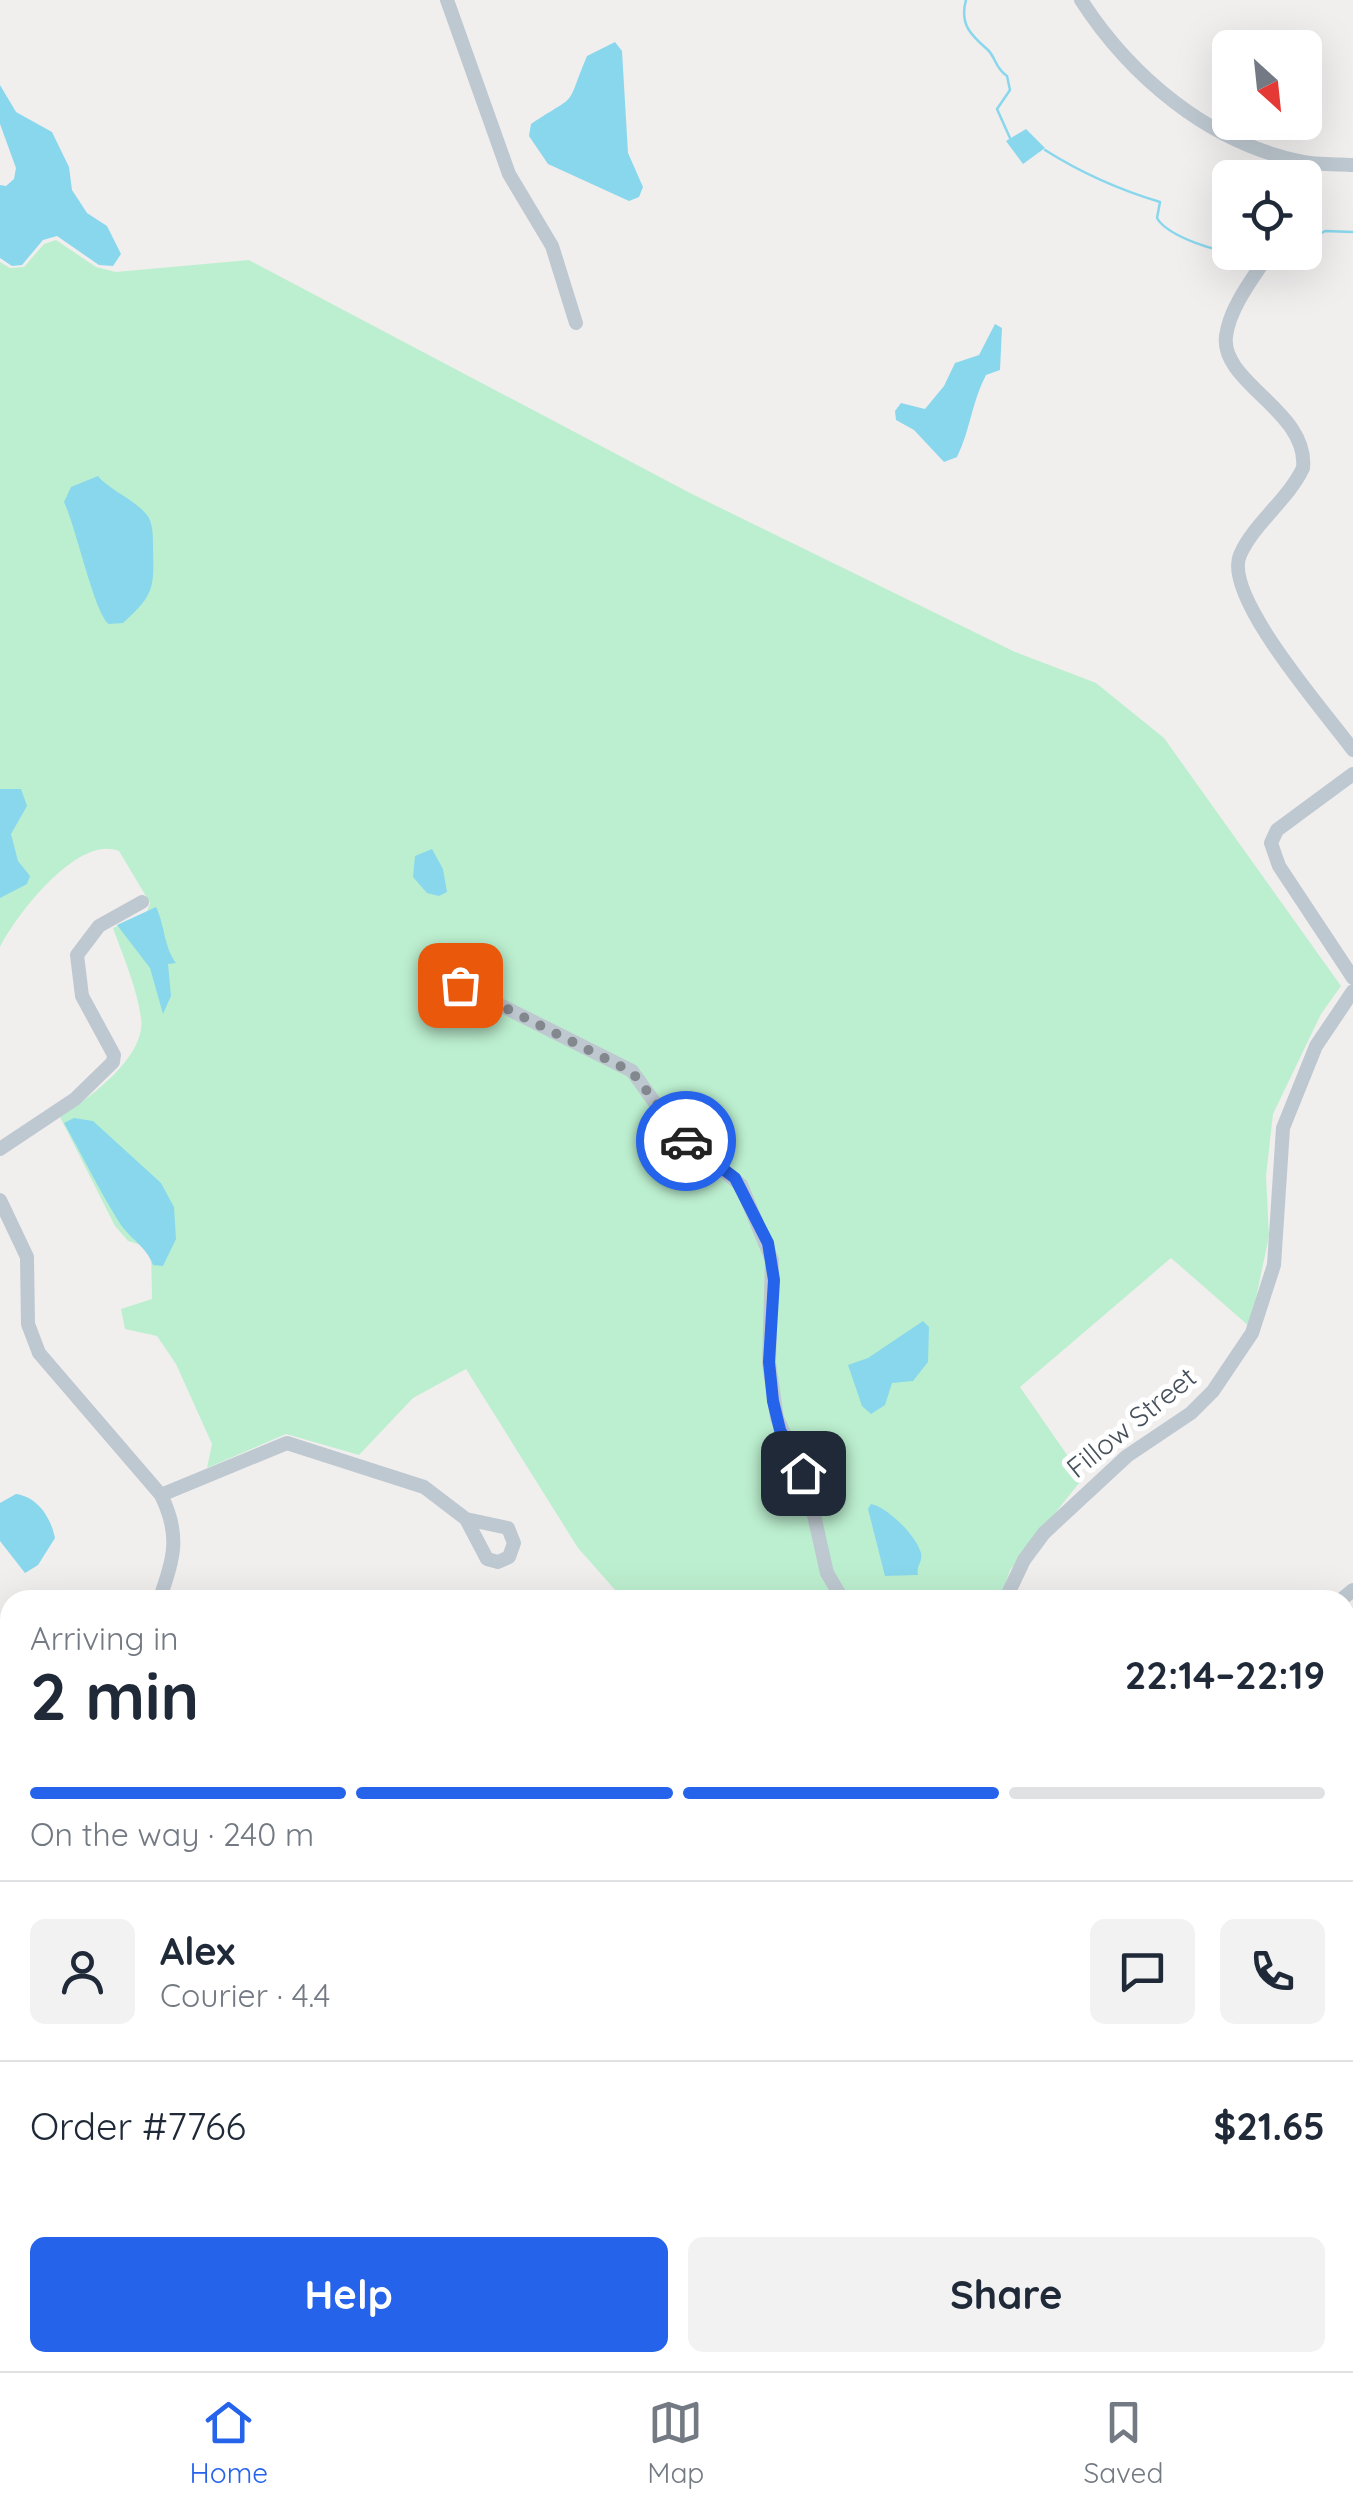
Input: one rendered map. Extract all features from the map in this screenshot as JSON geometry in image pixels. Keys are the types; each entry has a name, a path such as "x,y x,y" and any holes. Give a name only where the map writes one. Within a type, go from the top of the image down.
{"street":[{"path":"447,0 509,174 552,246 576,323"},
{"path":"1081,0 1126,59 1188,112 1222,133 1296,160"},
{"path":"1322,163 1353,165"},
{"path":"1258,270 1244,290 1226,332 1226,344 1236,365 1294,429 1304,456 1303,468 1243,549 1236,567 1250,608 1353,750"},
{"path":"1353,774 1277,830 1272,842 1279,866 1353,978"},
{"path":"0,1149 75,1099 114,1062 114,1054 82,996 77,955 100,926 142,902"},
{"path":"460,985 632,1072 683,1139 740,1185 772,1260 769,1362 777,1418 807,1484 823,1562 838,1590"},
{"name":"Fillow Street","path":"1010,1590 1024,1560 1054,1522 1127,1456 1191,1413 1213,1392 1252,1333 1274,1265 1283,1128 1316,1046 1353,991"},
{"path":"0,1200 27,1256 28,1324 39,1352 161,1495 176,1531 175,1556 163,1590"},
{"path":"161,1495 287,1443 411,1482 466,1519"}],"green space":[{"path":"56,240 96,267 116,272 249,260 690,493 1013,651 1096,683 1164,738 1341,986 1321,1014 1273,1114 1266,1176 1269,1236 1250,1327 1171,1258 1020,1387 1083,1478 1010,1570 1003,1590 615,1590 578,1548 466,1369 413,1398 359,1455 286,1434 207,1468 212,1444 176,1364 157,1336 125,1329 121,1309 152,1299 151,1248 128,1241 115,1226 60,1117 113,1075 135,1047 140,1033 139,1007 113,928 146,915 150,903 119,851 103,849 85,854 34,898 0,947 0,262 10,268 24,267 44,244"}],"water":[{"path":"615,42 622,51 628,153 643,187 639,197 629,201 548,164 529,136 531,124 569,98 587,56"},
{"path":"0,85 16,112 52,132 69,167 72,190 87,213 107,226 121,254 113,266 99,265 57,236 43,240 22,265 12,266 0,258 0,185 6,186 14,179 16,168 0,124"},
{"path":"1026,129 1045,148 1023,164 1006,141"},
{"path":"995,324 1002,328 1000,370 986,375 957,457 944,462 914,430 896,420 895,411 901,403 925,409 944,386 955,363 979,355"},
{"path":"98,476 142,509 152,526 150,589 123,623 109,624 104,617 64,502 71,487"},
{"path":"0,789 21,789 27,806 11,834 18,861 30,876 27,884 0,898"},
{"path":"432,849 443,869 447,892 439,896 427,893 413,877 415,856"},
{"path":"156,907 176,963 168,964 171,996 163,1014 150,968 117,925"},
{"path":"74,1118 93,1121 161,1183 174,1207 176,1239 163,1266 153,1265 112,1210 64,1123"},
{"path":"923,1321 929,1327 928,1362 913,1381 892,1383 885,1405 871,1414 862,1406 848,1365 868,1358"},
{"path":"16,1494 31,1499 42,1510 55,1538 38,1565 25,1573 0,1541 0,1503"},
{"path":"871,1504 893,1516 913,1538 921,1553 918,1575 885,1576 868,1509"}],"waterway":[{"path":"966,0 964,16 968,29 1007,76 1010,90 997,109 1010,138"},
{"path":"1045,150 1073,167 1160,202 1157,218 1163,225 1212,247"},
{"path":"1322,233 1353,232"}],"way so far":[{"path":"460,985 632,1072 686,1141"}],"route":[{"path":"686,1141 735,1178 750,1200 768,1243 774,1280 769,1362 773,1401 780,1430 803,1473"}]}
